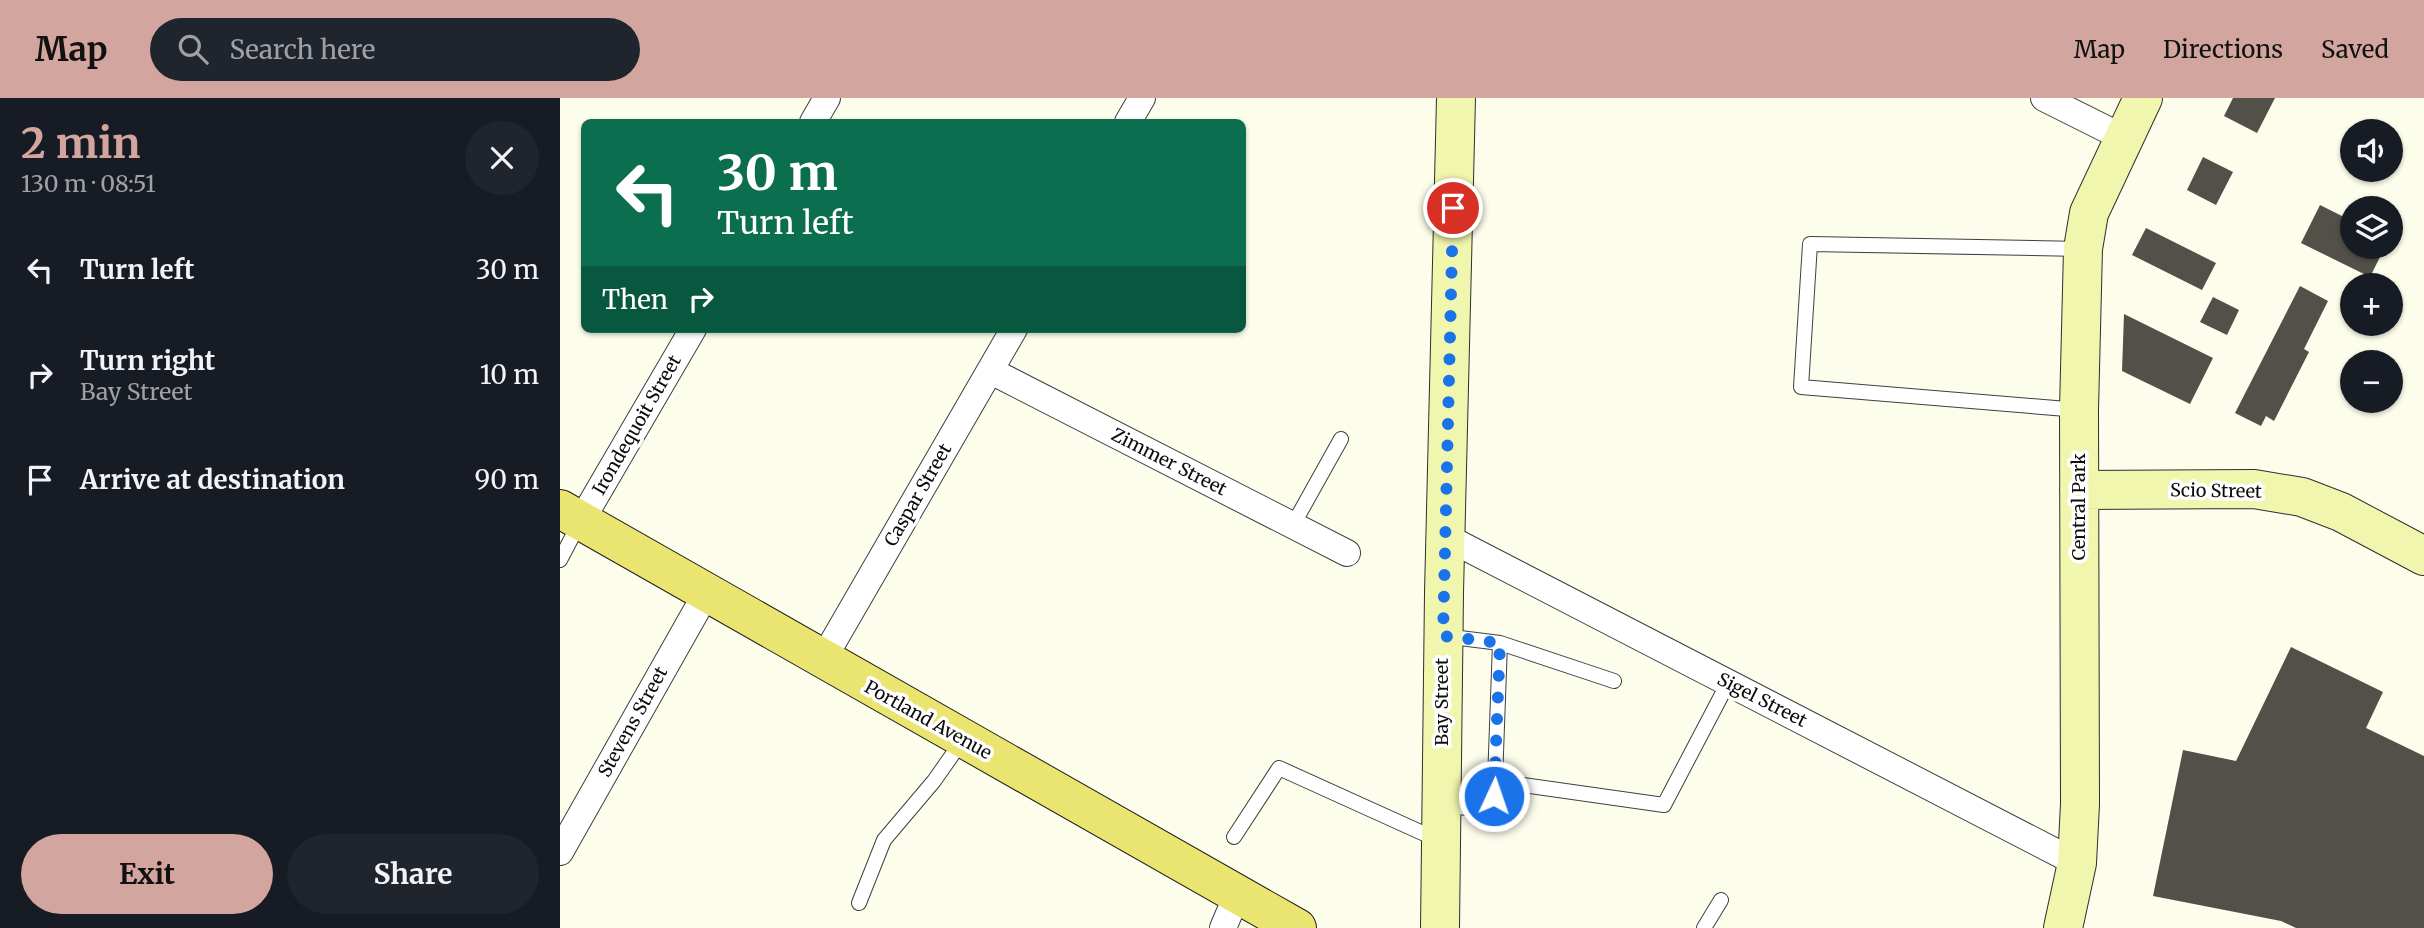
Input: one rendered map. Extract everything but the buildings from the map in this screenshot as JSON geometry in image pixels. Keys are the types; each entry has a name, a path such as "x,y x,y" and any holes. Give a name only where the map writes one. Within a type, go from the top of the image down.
{"main road":[{"name":"Portland Avenue","path":"571,515 963,740 1230,911 1297,928"}],"street":[{"path":"815,119 827,98"},
{"path":"1130,119 1142,98"},
{"name":"Bay Street","path":"1440,928 1443,636 1456,98"},
{"path":"2045,98 2122,137"},
{"name":"Central Park","path":"2063,928 2077,863 2080,804 2079,410 2083,249 2089,213 2122,137 2143,98"},
{"name":"Irondequoit Street","path":"571,515 690,333"},
{"name":"Caspar Street","path":"822,660 1012,333"},
{"name":"Zimmer Street","path":"991,371 1347,553"},
{"name":"Scio Street","path":"2079,490 2254,489 2302,497 2341,512 2424,556"},
{"name":"Sigel Street","path":"1446,537 2077,863"},
{"name":"Stevens Street","path":"560,852 706,593"}],"lane":[{"path":"2079,410 1801,387 1810,244 2083,249"},
{"path":"1293,525 1341,439"},
{"path":"560,561 571,515"},
{"path":"1443,636 1500,643 1614,681"},
{"path":"1234,837 1279,768 1441,823 1493,811 1500,643"},
{"path":"1495,781 1664,805 1728,683"},
{"path":"859,903 884,840 934,781 963,740"},
{"path":"1704,928 1721,900"}],"route":[{"path":"1453,208 1443,636 1500,643 1494,796"}]}
